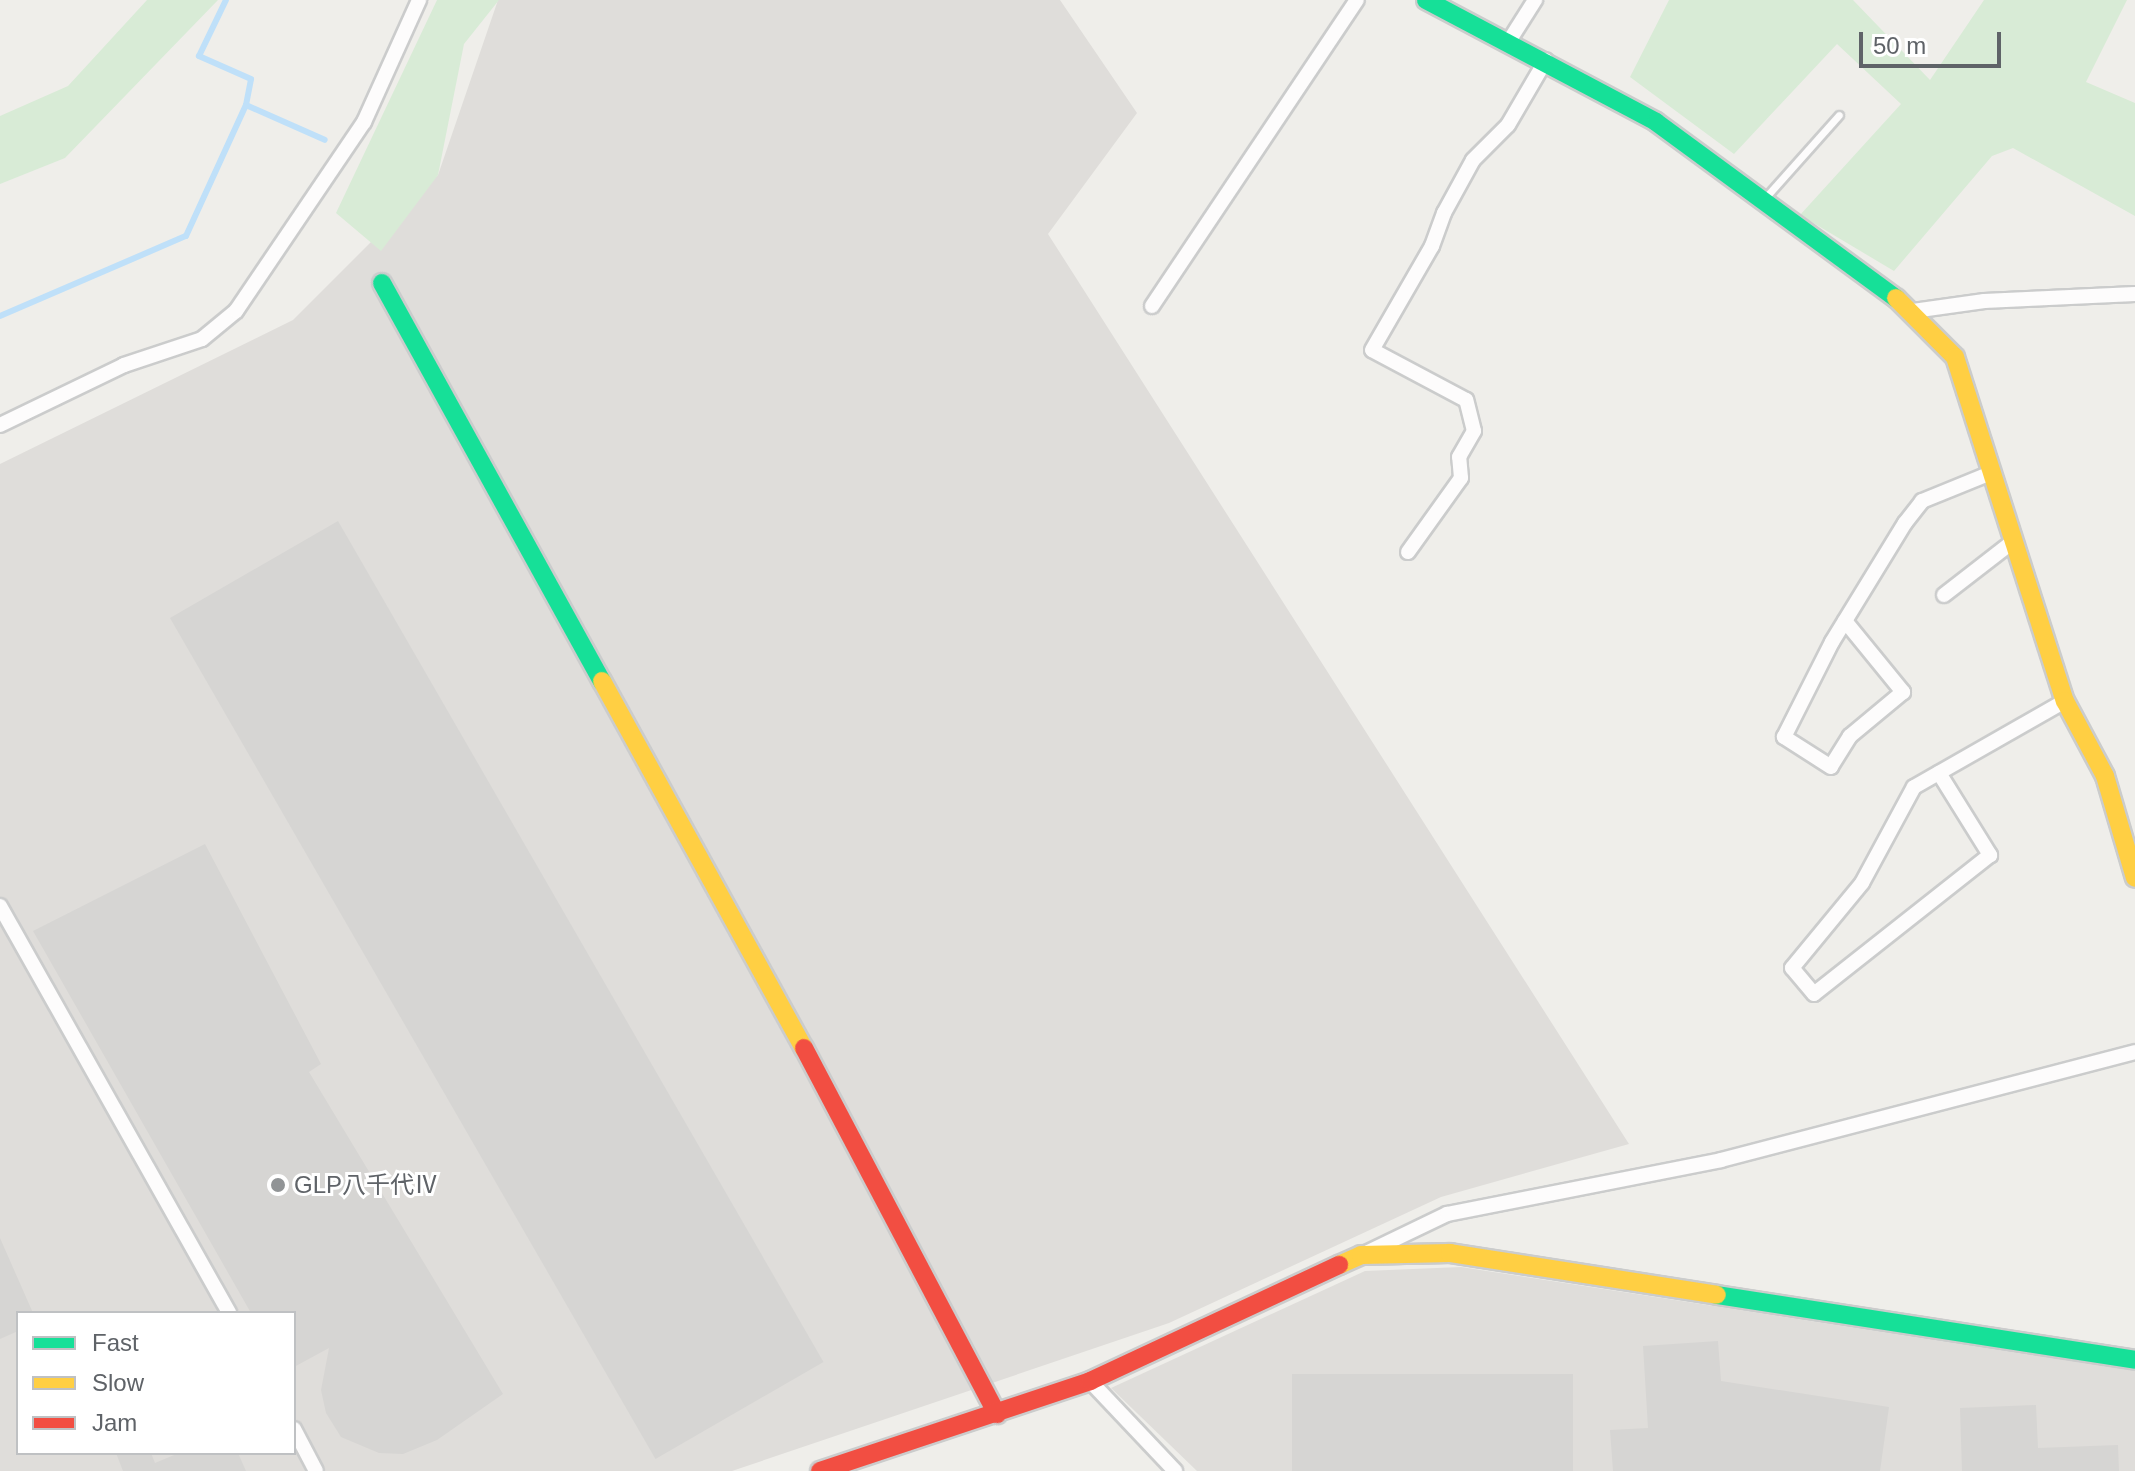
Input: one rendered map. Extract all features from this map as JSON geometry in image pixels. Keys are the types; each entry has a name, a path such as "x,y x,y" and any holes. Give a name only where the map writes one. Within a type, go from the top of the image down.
{"street":[{"path":"0,425 124,365 202,339 236,311 364,122 419,0"},
{"path":"1152,306 1357,0"},
{"path":"1426,0 1546,60 1656,122 1913,311 1955,357 2011,543 2065,701 2105,776 2130,850 2135,878"},
{"path":"1509,41 1535,0"},
{"path":"1408,552 1461,478 1459,457 1474,431 1466,400 1372,350 1432,246 1444,213 1473,160 1508,125 1546,60"},
{"path":"382,283 841,1115 997,1414"},
{"path":"1913,311 1984,301 2135,294"},
{"path":"1845,621 1903,692 1850,736 1831,767 1784,737 1845,621 1922,501 1991,473"},
{"path":"1944,595 2011,543"},
{"path":"1939,773 1990,855 1814,994 1792,968 1862,883 1914,787 2065,701"},
{"path":"0,906 228,1311"},
{"path":"820,1471 1090,1381 1447,1214 1721,1160 2135,1052"},
{"path":"1361,1255 1450,1253 2135,1360"},
{"path":"1090,1381 1169,1469"},
{"path":"296,1433 316,1471"}],"lane":[{"path":"1763,200 1839,115"}],"shaded area":[{"path":"498,0 1060,0 1137,113 1048,234 1629,1144 1441,1197 1169,1323 732,1471 0,1471 0,464 293,320 438,175"},
{"path":"1461,1267 2135,1371 2135,1471 1197,1471 1111,1388 1365,1271"}],"green space":[{"path":"147,0 218,0 65,158 0,184 0,116 68,86"},
{"path":"437,0 499,0 464,44 438,175 381,251 336,213"},
{"path":"1669,0 1853,0 1930,80 1984,0 2127,0 2086,82 2135,103 2135,216 2013,148 1992,156 1894,271 1800,215 1901,104 1837,44 1734,154 1630,77"}],"building":[{"path":"338,521 824,1362 655,1459 170,618"},
{"name":"GLP八千代Ⅳ","path":"205,844 321,1064 309,1072 503,1394 437,1440 403,1454 379,1453 341,1437 326,1413 321,1390 329,1348 296,1366 296,1311 250,1311 33,931"},
{"path":"0,1238 32,1311 16,1311 16,1332 0,1339"},
{"path":"1718,1341 1721,1381 1889,1407 1880,1471 1613,1471 1610,1430 1648,1428 1643,1346"},
{"path":"1292,1374 1573,1374 1573,1471 1292,1471"},
{"path":"2036,1405 2038,1448 2118,1445 2119,1471 1962,1471 1960,1408"},
{"path":"117,1455 152,1455 155,1463 174,1455 239,1455 246,1471 123,1471"}],"waterway":[{"path":"0,316 186,236 246,105 251,79 199,56 226,0"},
{"path":"246,105 325,140"}],"traffic: fast":[{"path":"1426,0 1656,122 1896,298"},
{"path":"382,283 602,681"},
{"path":"1717,1295 2135,1360"}],"traffic: slow":[{"path":"1896,298 1955,357 2065,701 2105,776 2135,878"},
{"path":"602,681 804,1048"},
{"path":"1339,1265 1361,1255 1450,1253 1717,1295"}],"traffic: jam":[{"path":"804,1048 997,1414"},
{"path":"820,1471 1090,1381 1339,1265"}],"place":[{"name":"GLP八千代Ⅳ","path":"278,1185"}]}
